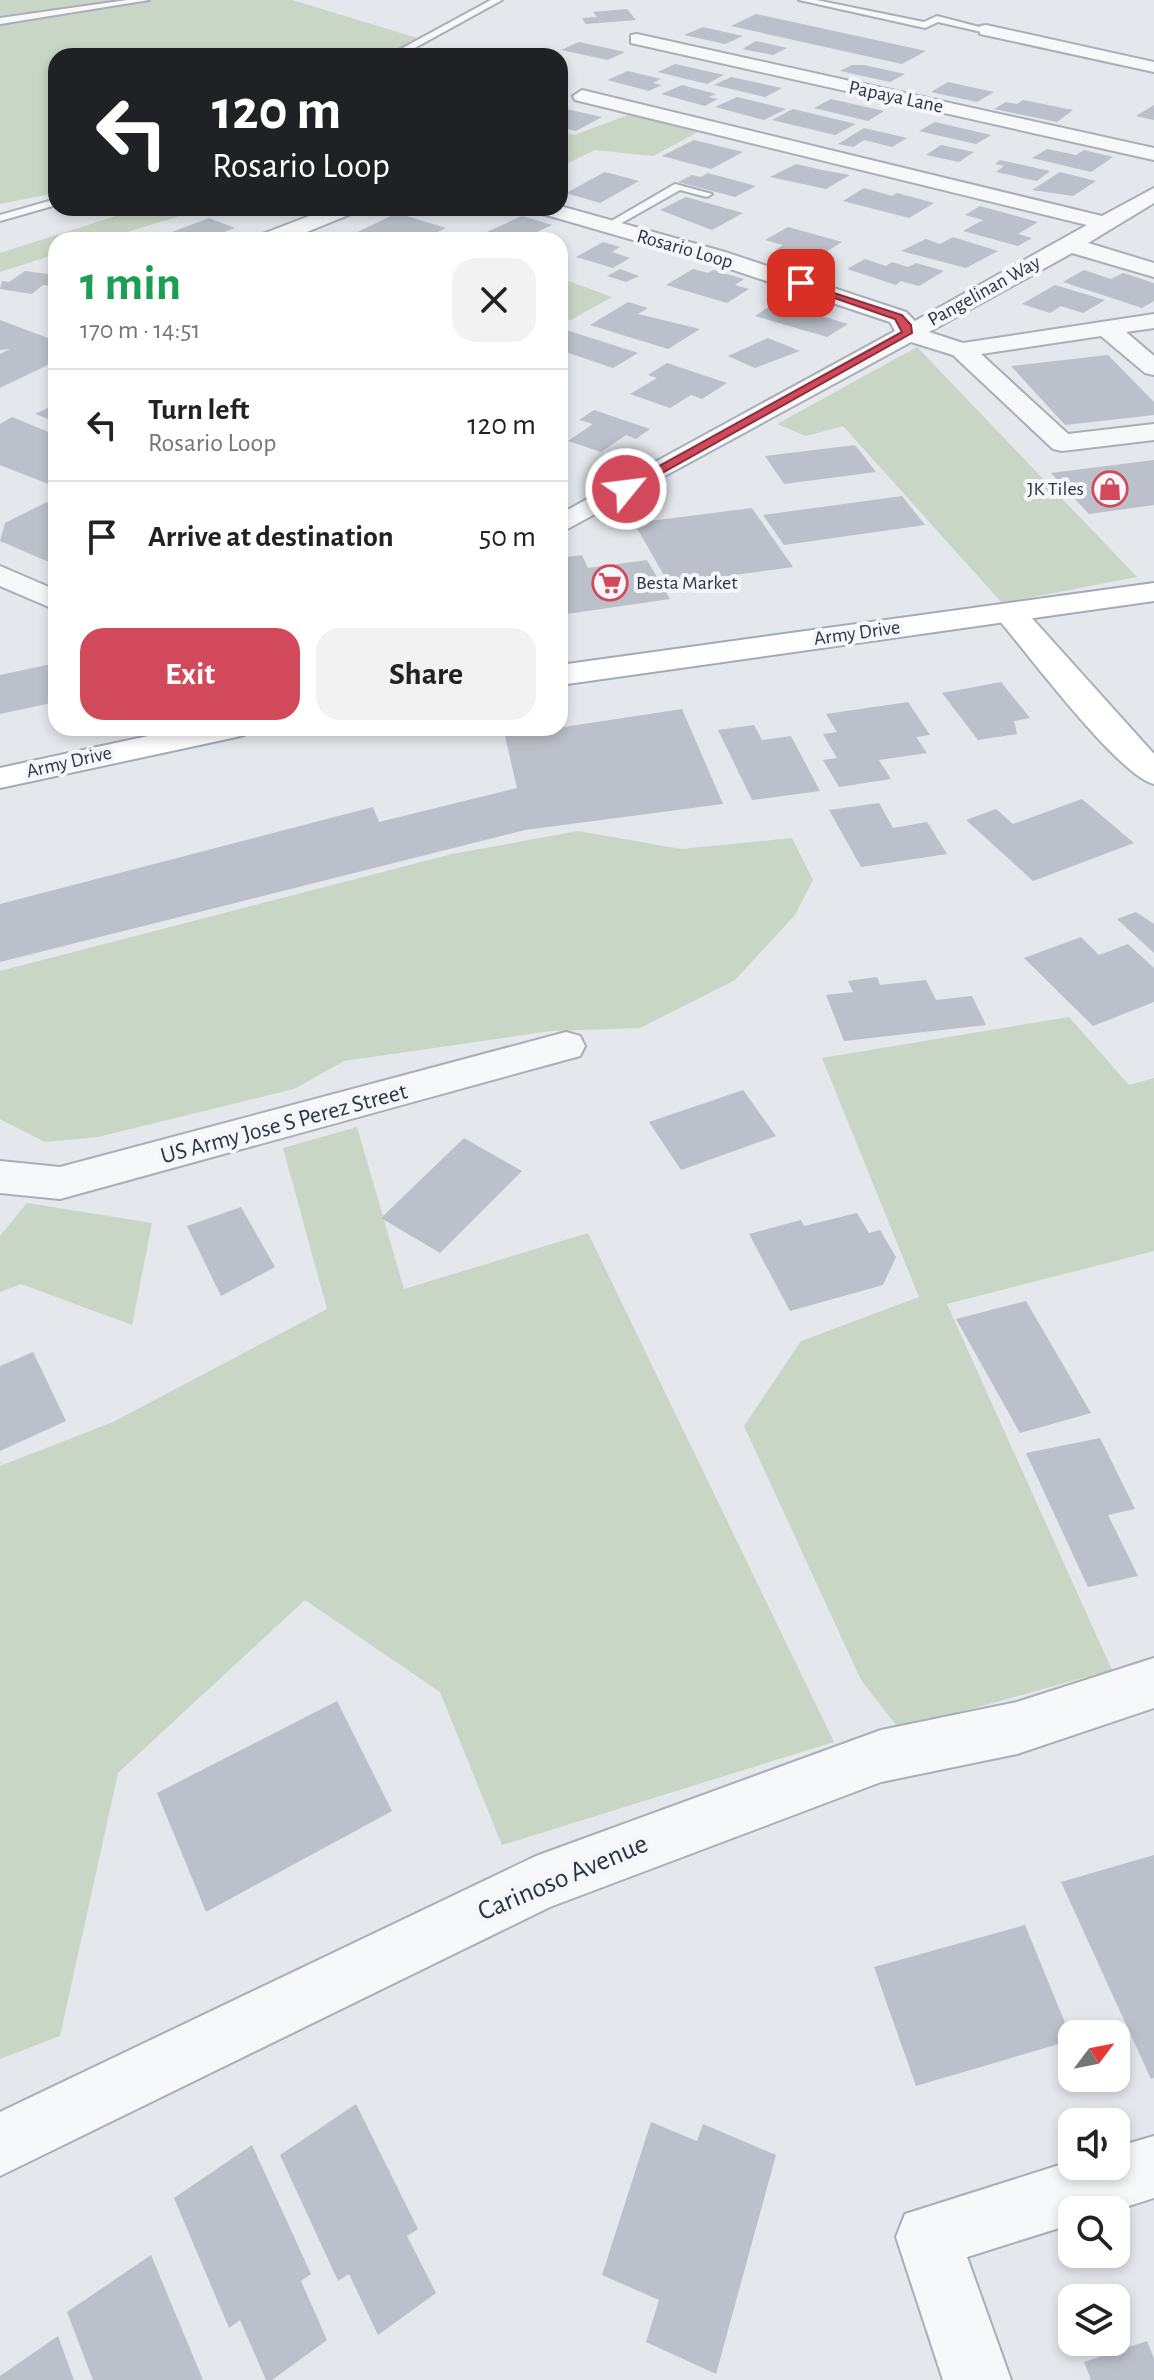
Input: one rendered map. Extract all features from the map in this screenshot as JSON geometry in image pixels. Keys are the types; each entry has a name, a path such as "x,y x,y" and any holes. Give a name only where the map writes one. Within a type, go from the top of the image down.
{"main road":[{"name":"Army Drive","path":"568,674 1154,592"},
{"path":"1010,613 1109,728 1154,774"},
{"name":"Army Drive","path":"0,778 195,736"}],"street":[{"path":"986,30 1154,67"},
{"name":"Papaya Lane","path":"637,39 1154,154"},
{"path":"582,96 1103,223"},
{"name":"Pangelinan Way","path":"568,521 1070,245 1154,194"},
{"name":"Rosario Loop","path":"568,215 876,307 898,317 906,325 907,333"},
{"path":"288,232 329,216"},
{"path":"1070,245 1154,270"},
{"path":"962,350 1154,321"},
{"path":"1105,327 1154,368"},
{"path":"907,333 962,350 1062,443 1154,432"},
{"path":"574,491 602,502"},
{"path":"0,575 48,597"},
{"name":"US Army Jose S Perez Street","path":"0,1177 60,1183 566,1046"},
{"name":"Carinoso Avenue","path":"0,2145 536,1884 881,1756 1017,1728 1154,1683"},
{"path":"977,2380 928,2237 1154,2167"}],"lane":[{"path":"0,21 145,0"},
{"path":"408,48 498,0"},
{"path":"803,0 925,25 937,19 986,30"},
{"path":"607,227 679,186 707,194"},
{"path":"0,218 48,204"}],"green space":[{"path":"0,0 292,0 424,40 406,48 48,48 48,195 0,204"},
{"path":"639,111 689,121 698,132 653,156 595,150 568,163 568,134 574,135"},
{"path":"116,216 179,216 128,232 66,232"},
{"path":"48,238 48,257 0,272 0,253"},
{"path":"568,281 612,297 568,320"},
{"path":"917,347 1137,577 1002,603 843,426 806,436 777,424"},
{"path":"578,831 681,849 792,838 813,880 795,915 735,980 640,1028 551,1031 344,1061 294,1089 98,1137 45,1142 0,1119 0,971 452,854"},
{"path":"1069,1017 1129,1085 1154,1078 1154,1251 947,1304 1112,1670 899,1729 861,1680 744,1426 801,1341 919,1297 822,1058"},
{"path":"357,1127 404,1289 588,1233 834,1742 502,1845 440,1692 305,1600 118,1773 60,2036 0,2059 0,1466 113,1422 327,1309 283,1148"},
{"path":"27,1203 152,1223 132,1325 21,1284 0,1292 0,1236"}],"building":[{"path":"627,9 636,20 586,24 582,18 597,17 593,12"},
{"path":"756,14 926,51 902,64 731,26"},
{"path":"703,27 743,36 725,44 684,35"},
{"path":"756,41 787,48 773,55 742,49"},
{"path":"579,42 625,52 608,60 568,51 566,48"},
{"path":"675,64 724,75 707,84 658,72"},
{"path":"852,65 905,74 890,82 840,71"},
{"path":"628,71 661,79 653,83 662,85 649,91 607,80"},
{"path":"731,77 782,88 765,97 714,85"},
{"path":"948,82 994,92 977,102 931,92"},
{"path":"682,85 716,94 708,97 718,99 705,106 661,94"},
{"path":"737,97 786,109 764,120 715,107"},
{"path":"831,99 884,111 868,121 814,108"},
{"path":"1023,100 1073,110 1057,122 994,109 1006,102 1017,104"},
{"path":"1154,105 1154,120 1136,116"},
{"path":"568,109 602,117 576,131 568,129"},
{"path":"793,109 856,124 835,135 772,120"},
{"path":"935,122 991,135 976,144 919,131"},
{"path":"864,128 907,138 892,147 864,140 853,147 838,144"},
{"path":"694,140 743,152 711,169 662,156"},
{"path":"941,145 974,152 959,162 926,155"},
{"path":"1047,149 1076,155 1084,150 1113,157 1091,172 1032,158"},
{"path":"1000,160 1050,171 1037,181 996,172 1004,166 995,164"},
{"path":"796,164 850,175 826,189 770,177"},
{"path":"605,172 639,181 600,203 568,192"},
{"path":"1060,172 1096,181 1073,196 1032,190"},
{"path":"708,173 756,186 735,197 678,182 692,175 701,177"},
{"path":"864,188 934,203 909,218 843,201"},
{"path":"686,197 743,213 712,230 660,210"},
{"path":"980,206 1038,222 1018,234 1032,238 1018,246 963,231 983,220 965,215"},
{"path":"391,216 407,216 446,228 438,232 358,232"},
{"path":"522,216 552,225 537,232 487,232"},
{"path":"209,218 235,228 224,232 172,232"},
{"path":"788,227 842,242 819,256 808,254 802,258 775,250 783,245 765,240"},
{"path":"953,237 998,251 966,268 901,251 926,239 940,244"},
{"path":"603,242 620,247 612,252 630,258 613,268 576,257"},
{"path":"865,259 886,266 892,262 908,267 916,263 944,271 919,286 901,281 896,285 847,269"},
{"path":"620,269 639,276 626,282 607,276"},
{"path":"693,269 708,273 713,270 744,279 735,285 749,289 727,303 666,285"},
{"path":"1084,270 1111,279 1123,273 1154,283 1154,301 1142,308 1063,282"},
{"path":"25,271 48,274 48,286 43,285 32,294 0,289 2,281 9,282"},
{"path":"1055,285 1105,300 1083,313 1061,306 1050,313 1022,304"},
{"path":"628,302 648,308 638,314 700,329 668,349 590,325"},
{"path":"776,302 848,324 827,337 755,316"},
{"path":"0,320 48,338 48,365 0,388 0,354 10,349 0,350"},
{"path":"568,331 638,353 613,368 568,353"},
{"path":"768,338 800,351 755,368 728,356"},
{"path":"1108,355 1154,402 1154,415 1065,425 1011,366"},
{"path":"667,363 727,383 702,399 691,395 670,408 630,394 657,378 648,375"},
{"path":"48,408 48,419 35,414"},
{"path":"594,410 650,429 636,439 626,435 601,452 568,441 593,424 579,420"},
{"path":"12,417 48,432 48,484 0,465 0,424"},
{"path":"855,445 876,472 784,484 765,456"},
{"name":"JK Tiles","path":"1154,460 1154,505 1089,514 1051,473"},
{"path":"902,496 925,525 784,545 763,515"},
{"path":"48,502 48,562 0,541 5,523"},
{"path":"752,508 793,567 669,584 634,523"},
{"name":"Besta Market","path":"582,555 588,568 647,560 670,599 568,614 568,557"},
{"path":"48,665 48,704 0,714 0,675"},
{"path":"1001,682 1030,718 1014,721 1017,734 978,740 942,693"},
{"path":"908,702 930,735 916,737 927,753 879,760 891,779 839,787 823,760 837,758 823,734 837,732 826,714"},
{"path":"682,709 723,804 525,830 0,962 0,904 373,807 379,822 517,788 505,736 568,736 568,726"},
{"path":"754,725 762,740 791,736 820,791 752,800 718,730"},
{"path":"1082,799 1134,843 1033,881 966,820 996,809 1013,824"},
{"path":"879,803 893,828 927,822 947,854 861,867 829,810"},
{"path":"1136,912 1154,924 1154,953 1117,919"},
{"path":"1081,937 1099,955 1128,944 1154,968 1154,1002 1093,1026 1024,958"},
{"path":"877,977 880,985 926,980 936,1000 972,996 986,1025 844,1041 826,995 853,992 848,981"},
{"path":"743,1090 776,1136 681,1170 649,1122"},
{"path":"464,1138 522,1171 440,1253 381,1218"},
{"path":"241,1207 275,1267 221,1296 187,1226"},
{"path":"857,1213 869,1233 880,1230 896,1257 883,1285 790,1311 749,1234 801,1220 804,1226"},
{"path":"1026,1301 1091,1413 1020,1433 956,1319"},
{"path":"33,1352 66,1421 0,1451 0,1366"},
{"path":"1100,1438 1135,1509 1108,1515 1138,1576 1088,1587 1026,1453"},
{"path":"337,1701 392,1811 206,1912 157,1793"},
{"path":"1154,1855 1154,2078 1151,2079 1130,2033 1130,2020 1124,2020 1061,1882"},
{"path":"1025,1925 1064,2020 1058,2020 1058,2044 916,2086 874,1967"},
{"path":"356,2104 418,2229 407,2236 436,2293 378,2335 349,2274 338,2281 280,2155"},
{"path":"651,2122 697,2141 703,2124 776,2155 716,2374 646,2342 659,2300 602,2275"},
{"path":"252,2145 311,2274 301,2281 327,2340 272,2380 266,2380 240,2320 229,2328 174,2198"},
{"path":"151,2255 203,2380 93,2380 67,2312"},
{"path":"58,2336 74,2380 0,2380 0,2376"},
{"path":"1147,2341 1154,2359 1154,2380 1091,2380 1084,2362 1102,2356 1130,2356 1130,2347"}],"place":[{"name":"JK Tiles","path":"1110,489"},
{"name":"Besta Market","path":"610,583"}],"route":[{"path":"626,489 907,333 906,325 898,317 801,283"}]}
